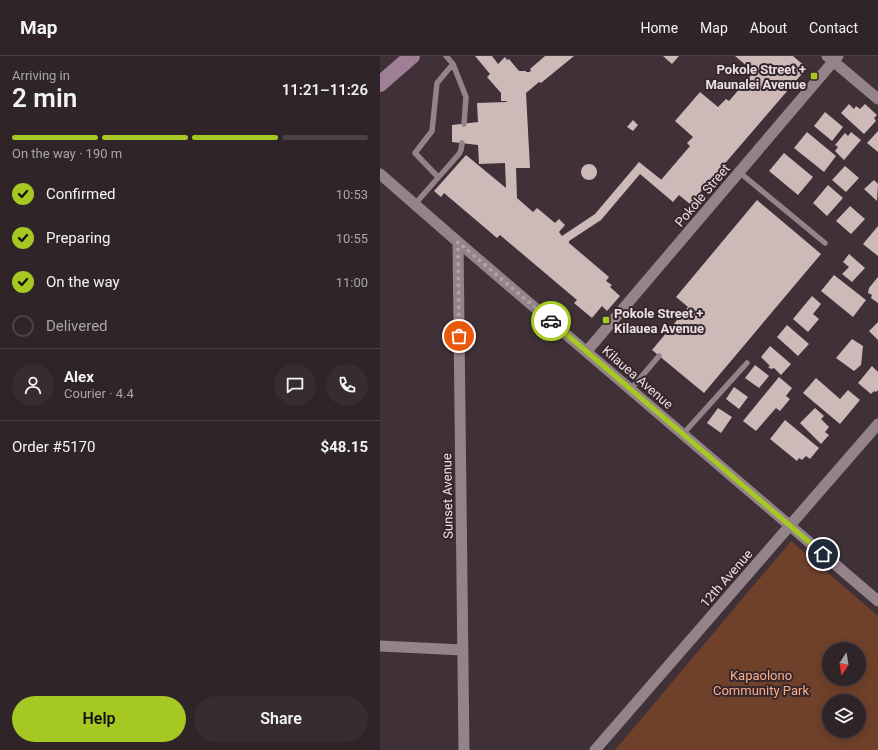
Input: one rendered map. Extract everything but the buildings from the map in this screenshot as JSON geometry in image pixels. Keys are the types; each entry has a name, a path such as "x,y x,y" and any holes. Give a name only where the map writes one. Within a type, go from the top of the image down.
{"street":[{"path":"380,84 408,57"},
{"path":"833,58 878,99"},
{"name":"Pokole Street","path":"587,352 833,58"},
{"name":"Kilauea Avenue","path":"380,174 878,601"},
{"name":"Sunset Avenue","path":"458,242 464,750"},
{"name":"12th Avenue","path":"595,750 878,424"},
{"path":"380,646 463,650"}],"lane":[{"path":"446,56 453,64 466,97 464,124"},
{"path":"438,177 415,153 432,131 436,83 453,64"},
{"path":"414,204 459,154 462,143"},
{"path":"739,172 825,244"},
{"path":"631,389 659,356"},
{"path":"683,434 748,363"}],"green space":[{"name":"Kapaolono Community Park","path":"791,541 878,616 878,750 615,750"}],"way so far":[{"path":"459,336 458,242 551,321"}],"place":[{"name":"Pokole Street + Maunalei Avenue","path":"814,76"},
{"name":"Pokole Street + Kilauea Avenue","path":"606,320"}],"route":[{"path":"551,321 823,554"}]}
